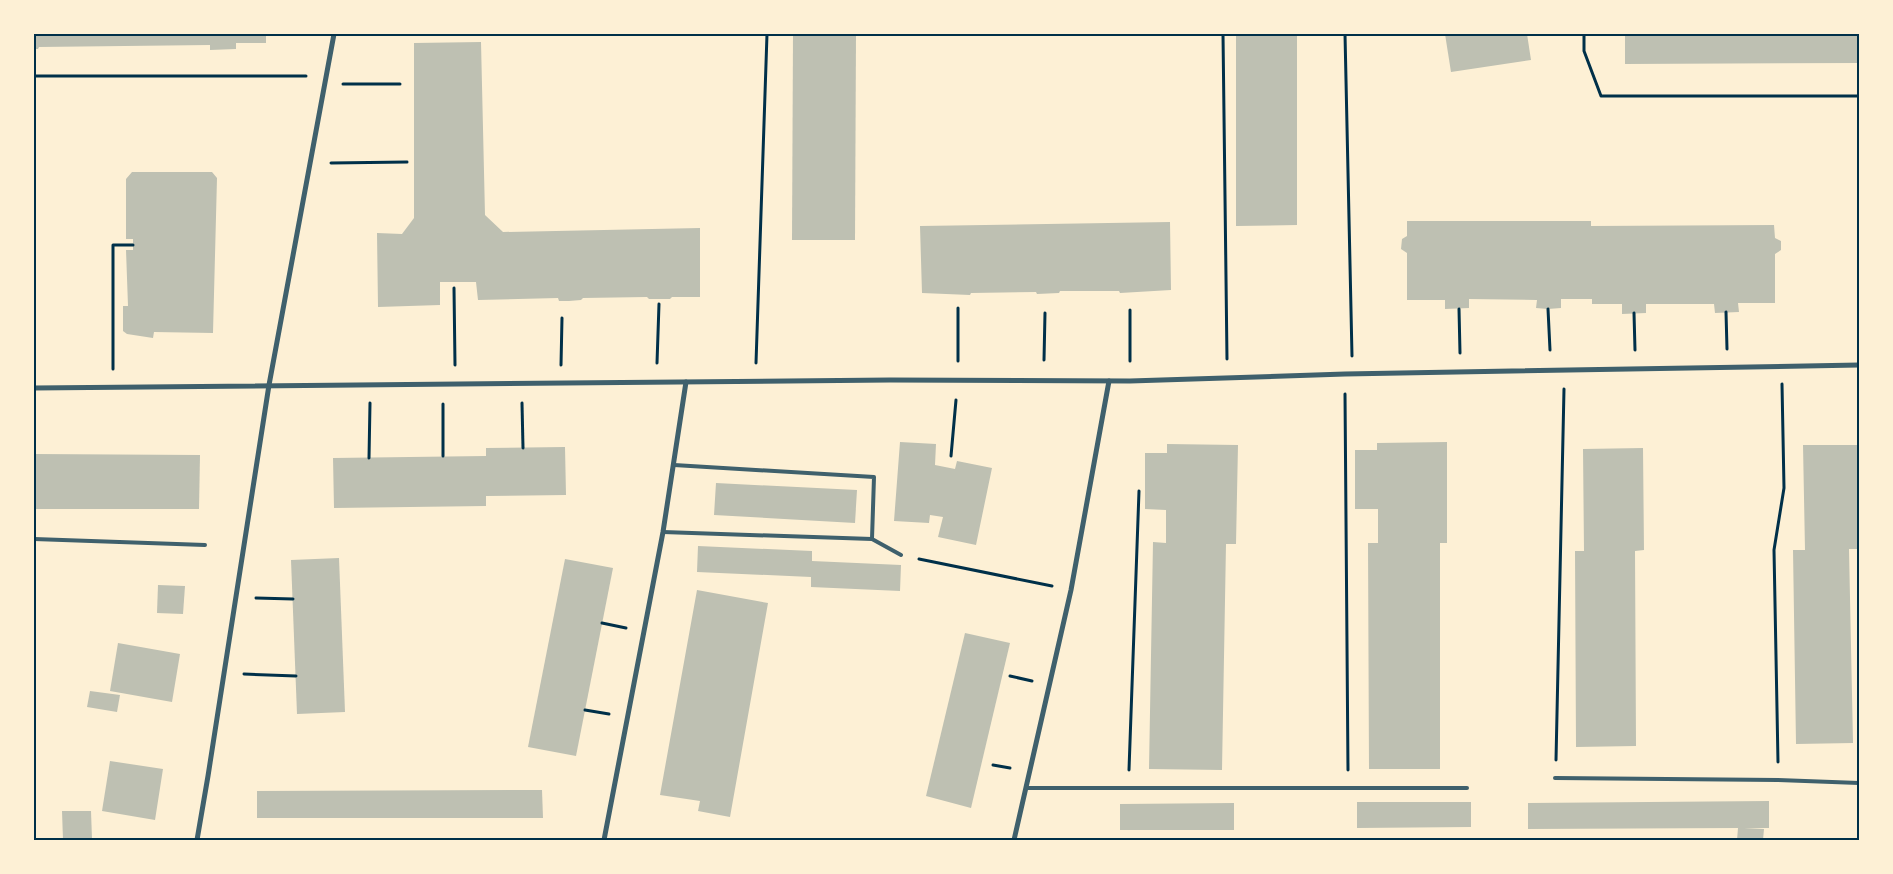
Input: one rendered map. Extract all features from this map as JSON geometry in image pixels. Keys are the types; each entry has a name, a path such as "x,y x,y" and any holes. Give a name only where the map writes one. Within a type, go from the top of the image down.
{"street":[{"path":"197,840 269,385 334,34"},
{"path":"34,388 958,379 1130,381 1345,374 1859,365"},
{"path":"1014,840 1071,590 1109,381"},
{"path":"604,840 663,532 686,382"}],"lane":[{"path":"674,465 874,477 872,539"},
{"path":"663,532 872,539 901,555"},
{"path":"34,539 205,545"},
{"path":"1555,778 1778,780 1859,783"},
{"path":"1026,788 1467,788"}],"path":[{"path":"755,382 767,34"},
{"path":"1223,34 1227,377"},
{"path":"1345,34 1352,374"},
{"path":"1584,34 1584,51 1601,96 1859,96"},
{"path":"34,76 310,76"},
{"path":"324,84 400,84"},
{"path":"309,163 407,162"},
{"path":"113,387 112,245 133,244"},
{"path":"454,288 455,384"},
{"path":"657,382 659,304"},
{"path":"951,456 958,379 958,308"},
{"path":"1459,309 1460,373"},
{"path":"1548,309 1551,371"},
{"path":"1130,310 1130,381"},
{"path":"1726,312 1727,368"},
{"path":"1634,313 1636,369"},
{"path":"1044,381 1045,314"},
{"path":"561,383 562,318"},
{"path":"1778,780 1774,550 1784,488 1782,366"},
{"path":"1555,778 1564,371"},
{"path":"1345,374 1349,788"},
{"path":"443,383 444,456"},
{"path":"522,383 523,448"},
{"path":"369,458 370,384"},
{"path":"1128,788 1139,491"},
{"path":"901,555 1071,590"},
{"path":"235,597 293,600"},
{"path":"224,674 296,676"}],"building":[{"path":"34,34 266,34 266,43 236,43 236,49 210,50 210,45 39,47 34,49"},
{"path":"793,34 856,34 855,240 792,240"},
{"path":"1236,34 1297,34 1297,225 1236,226"},
{"path":"1445,34 1527,34 1531,60 1451,72"},
{"path":"1625,34 1859,34 1859,63 1625,64"},
{"path":"481,42 485,215 503,232 700,228 700,297 672,297 670,299 649,299 647,297 583,298 581,300 569,301 559,301 558,298 478,300 476,282 440,282 440,305 378,307 377,233 402,234 414,218 414,43"},
{"path":"132,172 212,172 217,178 213,333 154,332 153,338 127,334 123,331 123,306 128,306 126,250 133,250 133,239 126,239 126,179"},
{"path":"1407,221 1591,221 1591,226 1774,225 1775,238 1781,241 1781,250 1775,254 1775,303 1738,303 1739,312 1715,313 1714,304 1646,304 1646,313 1622,314 1622,304 1592,304 1592,299 1561,299 1561,308 1548,309 1536,308 1537,300 1469,299 1469,308 1445,309 1445,300 1407,300 1407,253 1401,249 1402,239 1407,236"},
{"path":"1170,222 1171,290 1120,293 1119,291 1060,291 1059,293 1037,294 1036,292 971,293 970,295 922,293 920,226"},
{"path":"900,442 936,444 935,465 955,469 957,461 992,468 976,545 938,537 943,517 930,515 929,523 894,521"},
{"path":"1447,442 1447,543 1440,543 1440,769 1369,769 1368,543 1378,543 1378,509 1355,509 1355,450 1377,450 1377,443"},
{"path":"1167,444 1238,445 1236,544 1226,544 1222,770 1149,769 1153,542 1166,543 1166,510 1145,509 1145,453 1167,453"},
{"path":"1803,445 1859,445 1859,549 1849,549 1853,743 1796,744 1793,550 1805,550"},
{"path":"565,447 566,495 486,496 486,506 334,508 333,458 486,456 486,448"},
{"path":"1643,448 1644,550 1635,551 1636,746 1576,747 1575,551 1584,551 1583,449"},
{"path":"34,454 200,455 199,509 34,509"},
{"path":"716,483 857,490 855,523 714,515"},
{"path":"698,546 812,551 812,561 901,565 900,591 811,587 811,577 697,572"},
{"path":"339,558 345,712 297,714 291,560"},
{"path":"565,559 613,568 576,756 528,747"},
{"path":"158,585 185,586 183,614 157,613"},
{"path":"697,590 768,603 730,817 698,811 700,801 660,795"},
{"path":"965,633 1010,643 971,808 926,796"},
{"path":"118,643 180,654 172,702 110,691"},
{"path":"90,691 120,695 117,712 87,707"},
{"path":"110,761 163,769 155,820 102,811"},
{"path":"542,790 543,818 257,818 257,791"},
{"path":"1769,801 1769,828 1744,828 1764,829 1763,840 1737,840 1738,828 1528,829 1528,803"},
{"path":"1357,802 1471,802 1471,827 1357,828"},
{"path":"1234,803 1234,830 1120,830 1120,804"},
{"path":"62,811 91,811 92,839 63,840"},
{"path":"238,838 267,838 267,840 238,840"}]}
